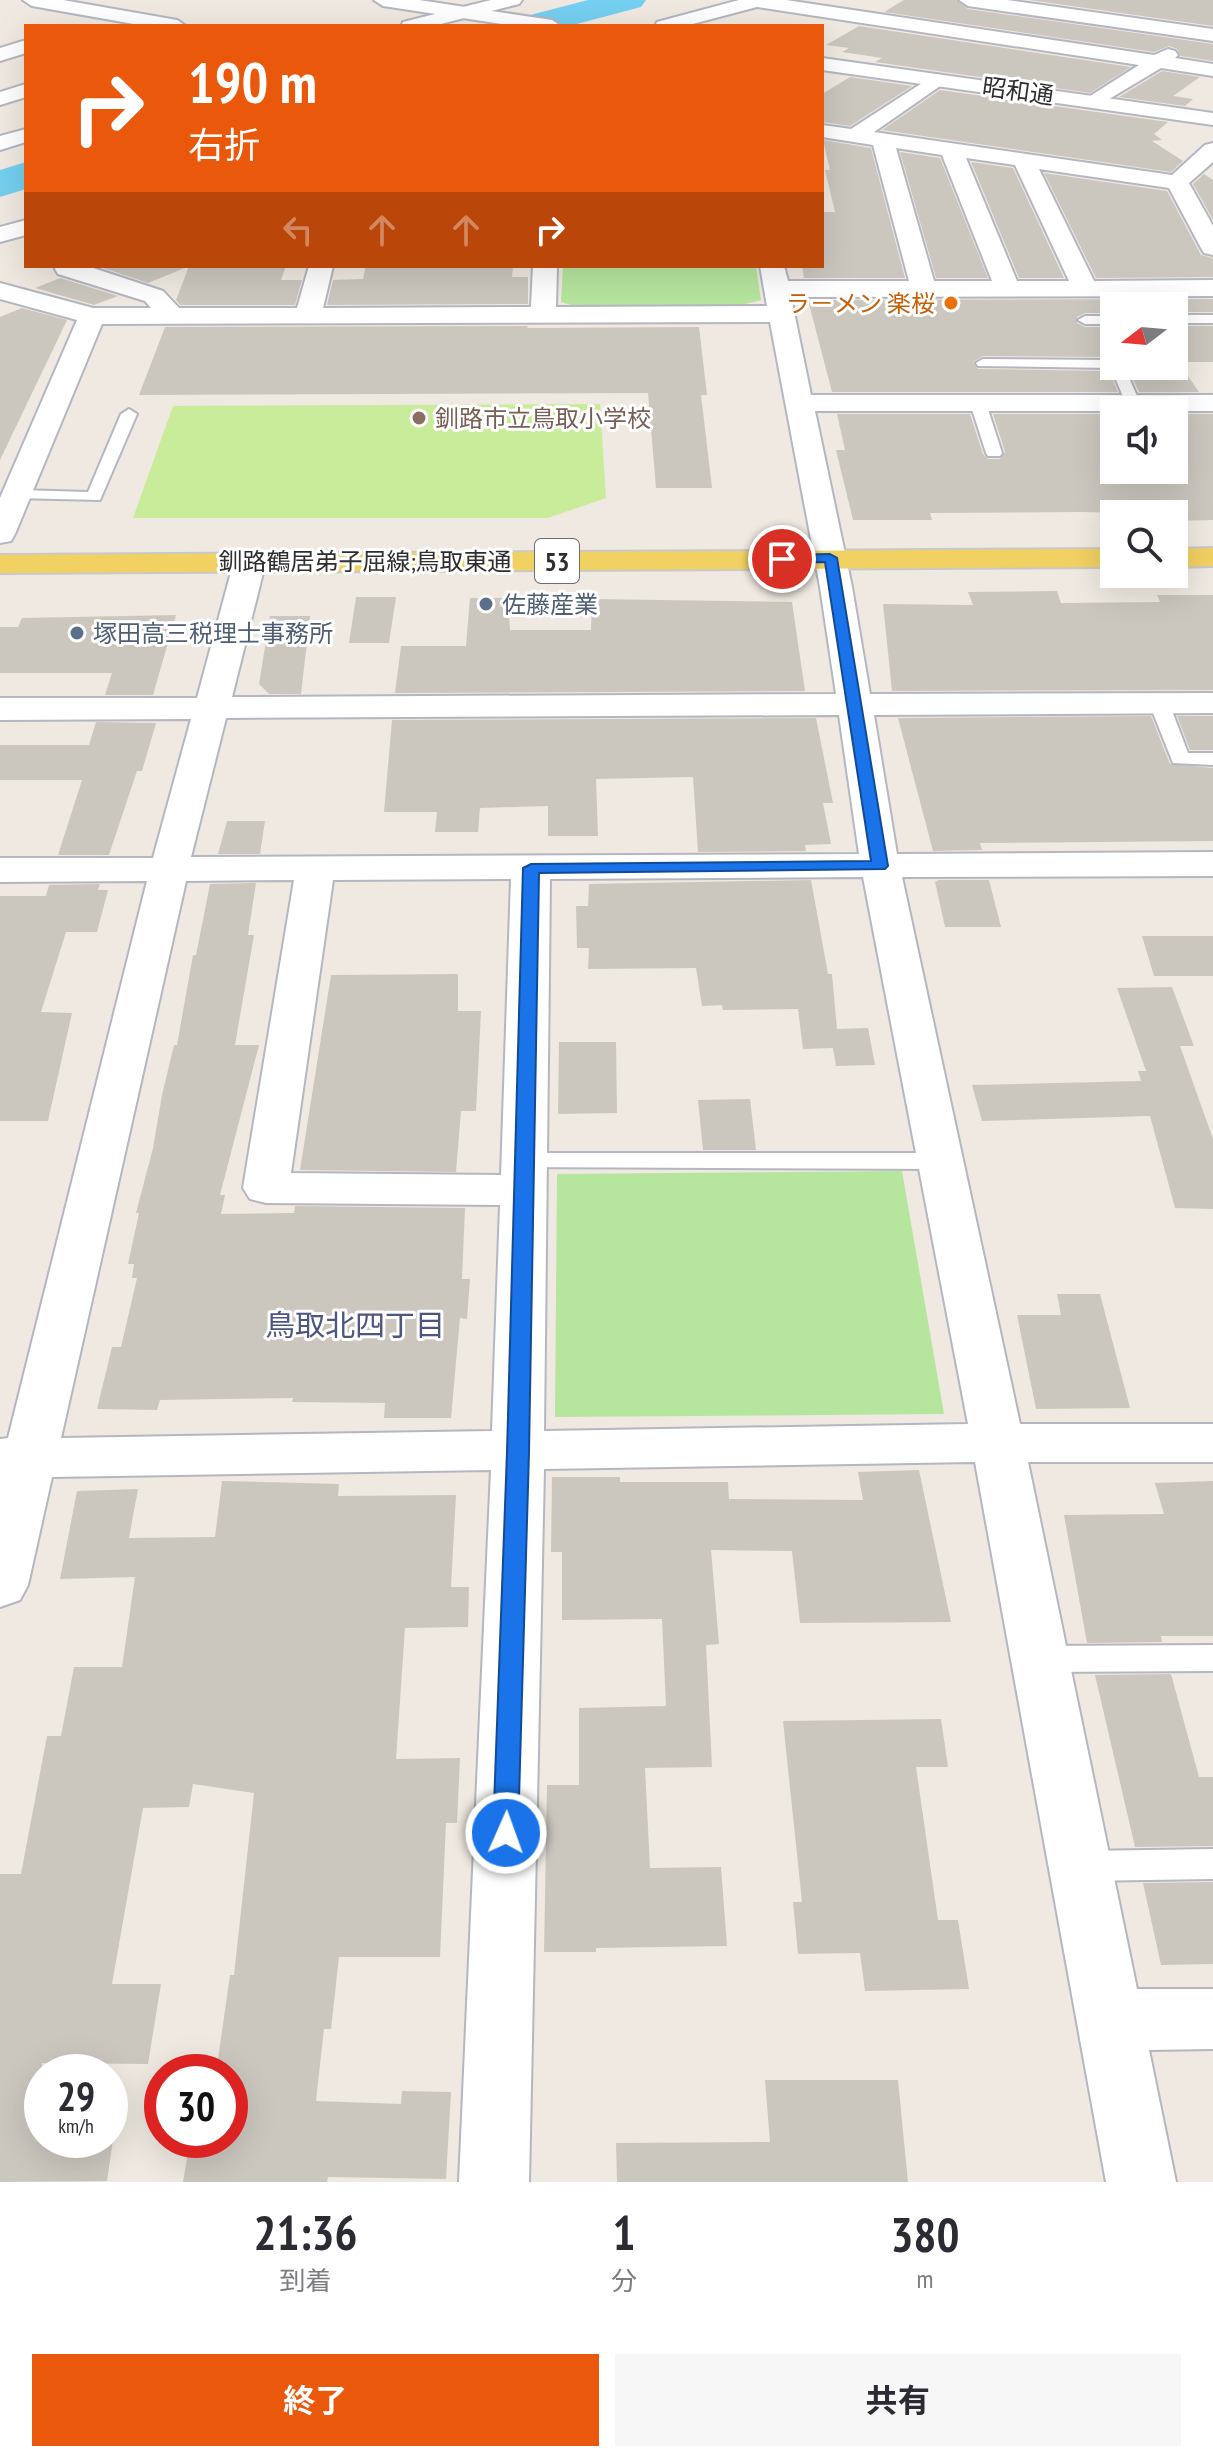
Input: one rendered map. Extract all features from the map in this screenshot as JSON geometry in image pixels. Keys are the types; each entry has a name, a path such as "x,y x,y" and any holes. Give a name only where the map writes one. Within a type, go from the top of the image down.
{"main road":[{"path":"1188,558 1213,557"},
{"name":"釧路鶴居弟子屈線;鳥取東通","path":"0,564 1100,558"}],"street":[{"path":"32,0 166,24"},
{"path":"90,24 159,0"},
{"path":"383,0 538,24"},
{"path":"420,24 471,14 513,0"},
{"path":"968,0 1209,31"},
{"path":"672,24 758,1 1213,70"},
{"path":"1094,102 1209,31"},
{"path":"0,56 24,47"},
{"path":"0,56 24,61"},
{"name":"昭和通","path":"824,64 1213,119"},
{"path":"854,136 936,80"},
{"path":"0,99 24,91"},
{"path":"824,131 1177,182 1213,150"},
{"path":"0,143 24,136"},
{"path":"883,140 924,290"},
{"path":"951,149 1008,289"},
{"path":"1024,160 1085,289"},
{"path":"1177,182 1213,248"},
{"path":"0,235 24,228"},
{"path":"70,268 67,269 154,296 172,316"},
{"path":"308,315 320,268"},
{"path":"543,315 545,268"},
{"path":"0,291 92,316 172,316 543,315 776,290 1213,288"},
{"path":"776,290 830,558 880,866 1042,1659 1141,2182"},
{"path":"0,534 92,316"},
{"path":"797,403 1100,403"},
{"path":"1188,403 1213,403"},
{"path":"0,1585 16,1458 250,561"},
{"path":"0,709 1213,703"},
{"path":"0,870 1213,864"},
{"path":"494,2182 518,1452 531,868"},
{"path":"315,870 266,1188 524,1176"},
{"path":"16,1458 999,1443 1213,1443"},
{"path":"1112,2020 1213,2019"}],"lane":[{"path":"1188,319 1213,319"},
{"path":"1085,320 1100,320"},
{"path":"983,363 1100,365"},
{"path":"978,403 994,453"},
{"path":"18,495 94,497 129,414"},
{"path":"1159,703 1180,759 1213,759"},
{"path":"524,1176 941,1161"},
{"path":"1042,1659 1213,1658"},
{"path":"1082,1866 1213,1864"}],"green space":[{"path":"563,268 756,268 761,300 737,306 575,306 561,302"},
{"path":"600,404 606,498 548,518 133,518 173,406"},
{"path":"902,1171 944,1414 555,1417 557,1174"}],"building":[{"path":"904,0 956,0 968,9 1213,44 1213,61 1181,56 1177,49 1169,46 1154,52 884,12"},
{"path":"1029,0 1213,0 1213,26"},
{"path":"859,26 1131,67 1090,93 875,62 882,58 842,52 849,48 826,45"},
{"path":"1162,71 1200,77 1173,96 1193,99 1185,106 1119,97"},
{"path":"850,77 912,86 850,126 824,122 824,93"},
{"path":"940,90 1168,122 1154,134 1162,140 1152,141 1183,161 1171,172 882,130"},
{"path":"824,140 871,148 905,278 804,278 802,268 824,268 824,212 835,212 825,170 830,170"},
{"path":"900,152 940,158 988,278 936,278"},
{"path":"971,162 1013,168 1064,278 1019,278"},
{"path":"1044,173 1167,191 1201,255 1213,258 1213,277 1096,278"},
{"path":"1204,174 1213,180 1213,220 1193,184"},
{"path":"103,268 185,268 148,283"},
{"path":"188,268 285,268 281,280 302,280 295,305 180,305 176,300"},
{"path":"366,268 513,268 512,277 528,277 528,304 327,305 333,280 363,279"},
{"path":"60,278 118,296 94,305 35,288"},
{"path":"1100,299 1100,313 1085,313 1077,317 1077,323 1085,327 1100,327 1100,357 983,356 973,362 978,369 1100,371 1100,380 1113,380 1118,392 832,392 808,300"},
{"path":"1188,299 1213,299 1213,312 1188,312"},
{"path":"22,308 67,320 0,460 0,317"},
{"path":"1188,326 1213,326 1213,362 1188,362"},
{"path":"165,327 699,327 707,395 701,395 712,488 656,488 648,393 139,395"},
{"path":"1188,376 1199,392 1139,392 1133,380 1188,380"},
{"path":"837,414 970,414 983,454 988,459 1000,459 1005,452 993,414 1100,414 1100,484 1188,484 1188,414 1213,414 1213,520 1188,521 1188,500 1100,500 1100,512 930,513 932,520 853,520 836,450 845,450"},
{"path":"1057,591 1061,603 1160,602 1157,595 1213,595 1213,690 892,691 883,604 973,605 968,592"},
{"path":"356,597 396,597 389,643 349,643"},
{"path":"470,598 504,598 503,616 509,616 510,630 591,630 592,599 792,602 805,691 395,693 401,646 466,646"},
{"path":"176,615 153,695 105,695 112,673 0,673 0,627 18,627 22,618"},
{"path":"270,616 310,616 301,694 269,694 259,684"},
{"path":"1151,716 1170,764 1213,768 1213,841 980,843 982,850 933,851 898,718"},
{"path":"1177,716 1213,716 1213,750 1190,750"},
{"path":"816,718 833,803 823,803 831,844 805,845 806,851 698,852 693,777 596,779 598,836 548,836 548,806 480,808 478,832 435,832 437,812 384,812 392,720"},
{"path":"96,722 156,723 142,771 137,771 109,855 58,855 82,780 0,780 0,745 89,745"},
{"path":"227,821 265,821 260,854 218,854"},
{"path":"811,880 828,974 832,974 837,1029 868,1028 875,1065 836,1066 833,1048 803,1049 798,1009 723,1010 722,1005 702,1006 696,968 588,969 589,948 577,948 576,906 588,906 589,884"},
{"path":"989,880 1001,927 945,927 935,882"},
{"path":"256,883 248,935 254,935 235,1045 259,1045 220,1195 225,1195 221,1214 294,1213 295,1206 465,1208 462,1279 470,1279 467,1319 460,1318 451,1418 384,1418 385,1403 292,1402 293,1398 160,1400 157,1410 97,1409 112,1347 121,1347 137,1278 132,1278 134,1264 128,1264 139,1213 136,1213 174,1045 177,1045 210,884"},
{"path":"100,884 98,890 108,890 97,932 66,932 41,1012 72,1013 48,1121 0,1121 0,896 46,896 49,885"},
{"path":"1142,936 1213,936 1213,976 1154,976"},
{"path":"458,974 458,1011 481,1011 476,1111 461,1111 456,1172 300,1170 331,975"},
{"path":"1172,987 1194,1046 1180,1046 1213,1139 1213,1209 1175,1208 1150,1116 982,1121 972,1085 1141,1081 1138,1071 1146,1071 1117,988"},
{"path":"559,1042 616,1042 617,1113 558,1114"},
{"path":"750,1099 756,1150 703,1150 698,1100"},
{"path":"1057,1294 1100,1294 1130,1408 1036,1409 1017,1315 1061,1315"},
{"path":"919,1470 951,1622 800,1623 792,1551 711,1550 719,1644 706,1645 712,1767 645,1768 650,1868 721,1867 727,1946 544,1952 547,1785 579,1785 579,1708 666,1706 662,1619 562,1620 562,1552 551,1552 552,1477 620,1477 620,1482 728,1482 729,1499 863,1500 858,1472"},
{"path":"222,1481 339,1484 338,1496 456,1495 451,1587 469,1587 468,1627 405,1628 396,1759 460,1758 457,1823 446,1823 440,1957 339,1957 331,2029 324,2029 316,2101 401,2104 402,2091 451,2092 446,2179 328,2177 327,2182 183,2182 187,2158 248,2158 248,2054 219,2054 230,1975 234,1975 254,1793 193,1784 189,1807 143,1808 112,1984 161,1984 150,2054 144,2054 144,2064 128,2064 128,2054 24,2054 24,2158 110,2158 107,2181 0,2182 0,1874 21,1874 47,1736 61,1736 74,1667 122,1667 135,1577 60,1579 77,1491 138,1489 129,1538 215,1537"},
{"path":"1213,1481 1213,1636 1161,1636 1162,1642 1087,1643 1064,1515 1164,1514 1155,1483"},
{"path":"1171,1674 1199,1777 1213,1777 1213,1846 1135,1847 1095,1675"},
{"path":"941,1719 948,1767 916,1767 938,1920 958,1920 969,1989 865,1991 860,1953 798,1954 793,1902 802,1902 783,1721"},
{"path":"1213,1882 1213,1964 1161,1965 1143,1883"},
{"path":"765,2080 898,2080 908,2182 617,2182 616,2143 770,2142"}],"waterway":[{"path":"535,24 629,0"},
{"path":"0,184 24,176"}],"place":[{"name":"ラ－メン 楽桜","path":"951,303"},
{"name":"釧路市立鳥取小学校","path":"419,418"},
{"name":"佐藤産業","path":"486,604"},
{"name":"塚田高三税理士事務所","path":"77,633"}],"district":[{"name":"鳥取北四丁目","path":"355,1324"}],"route":[{"path":"506,1833 531,868 880,866 830,558 782,559"}]}
